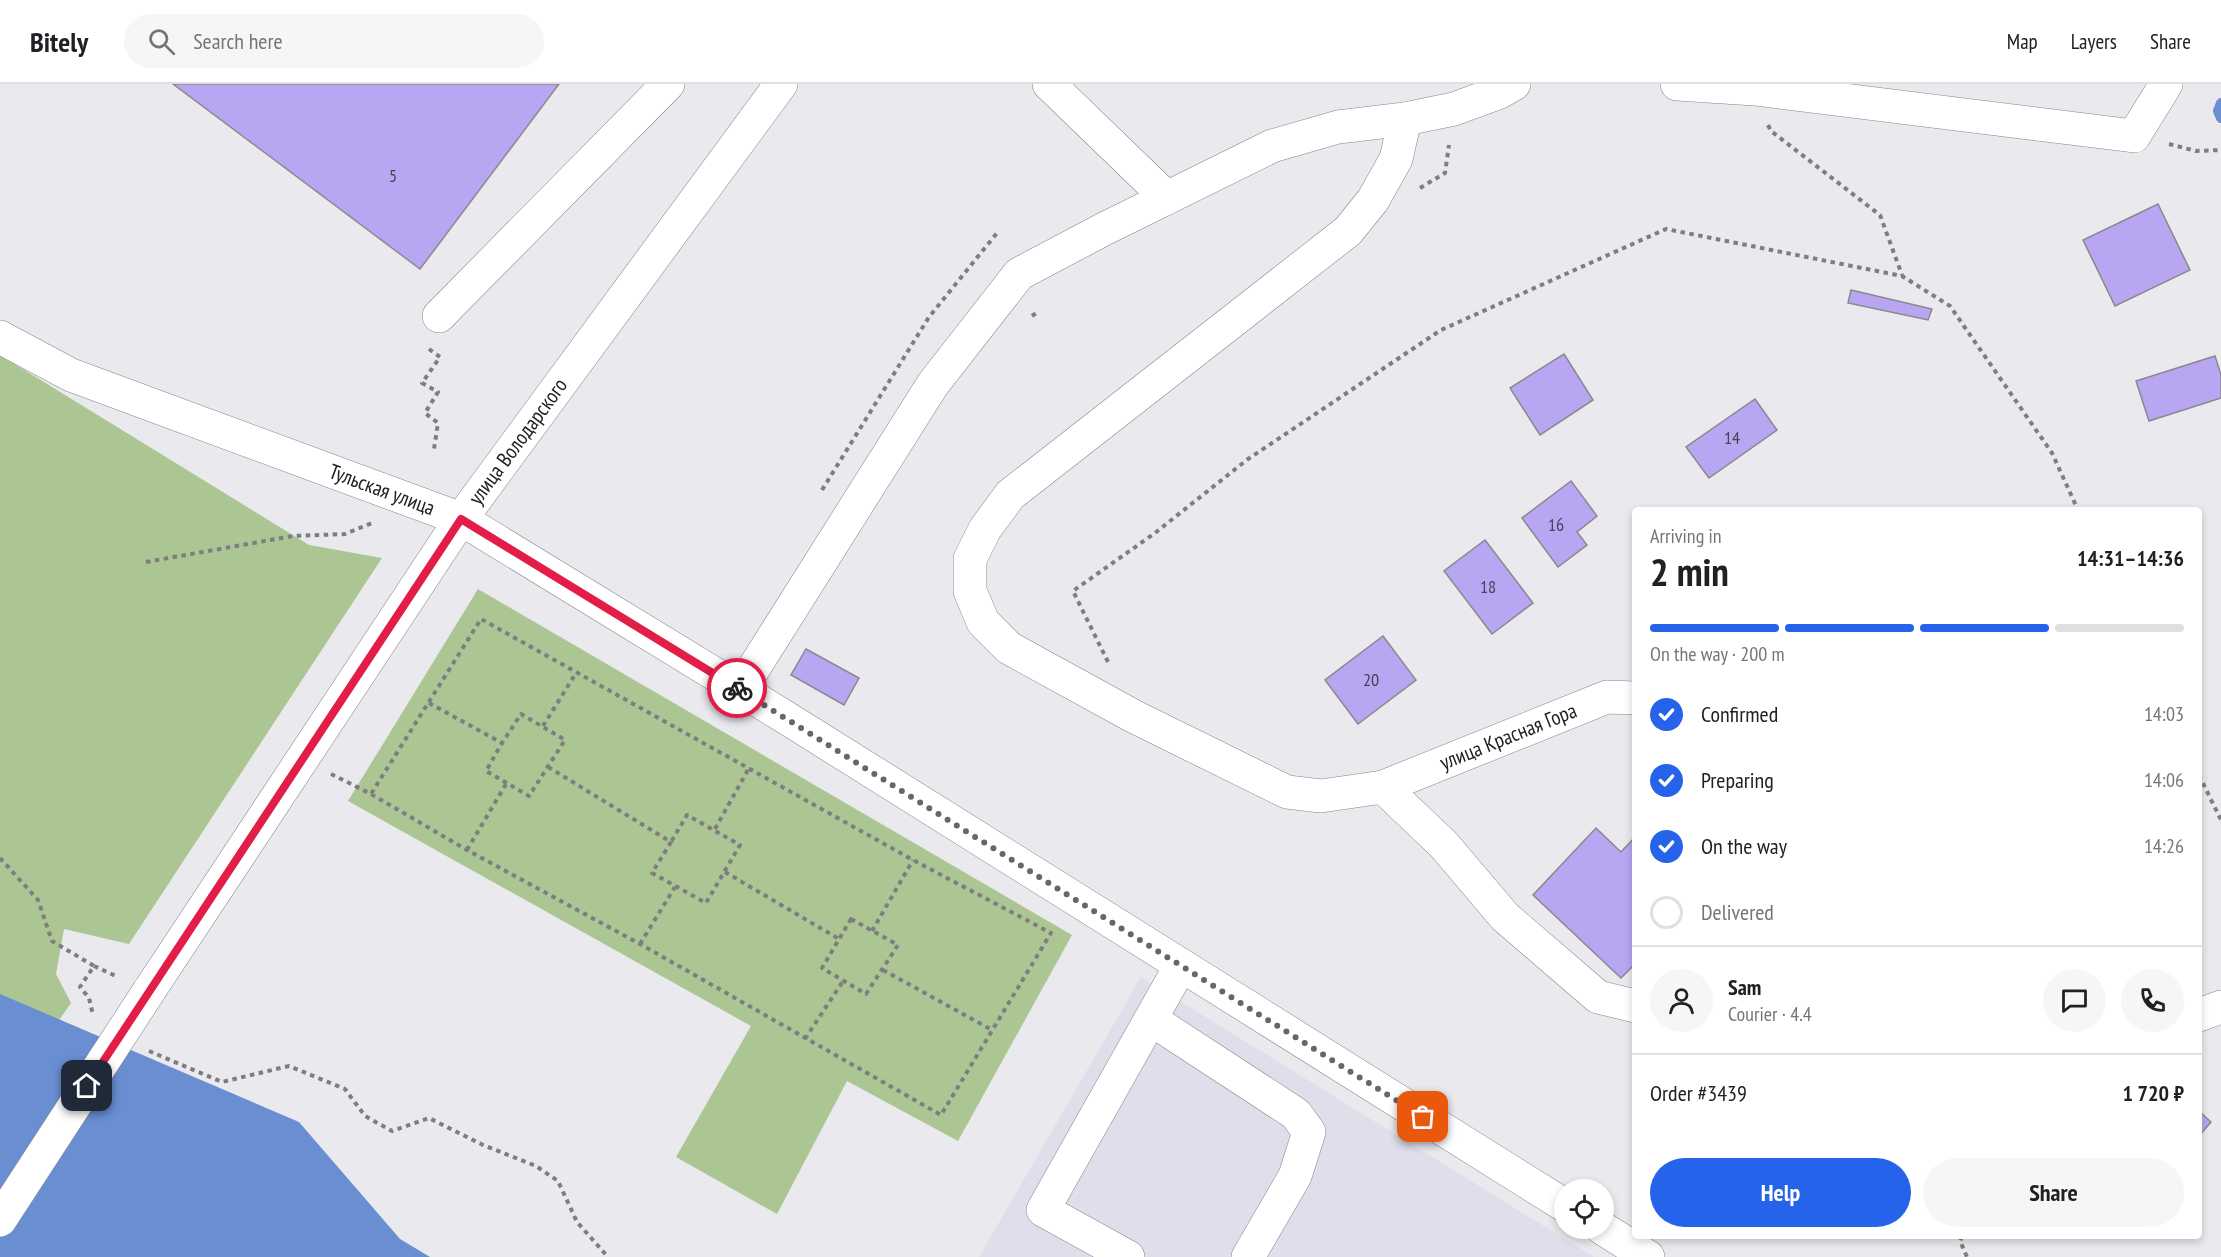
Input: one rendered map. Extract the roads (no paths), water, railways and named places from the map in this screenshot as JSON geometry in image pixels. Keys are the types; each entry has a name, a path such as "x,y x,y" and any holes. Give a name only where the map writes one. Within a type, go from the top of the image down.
{"street":[{"path":"439,316 668,84"},
{"name":"улица Володарского","path":"0,1220 136,985 461,519 781,84"},
{"path":"1049,84 1167,198"},
{"path":"740,690 933,384 1019,274 1104,228 1272,146 1338,127 1406,119 1454,109 1515,84"},
{"path":"1677,84 1755,90 2134,136 2166,84"},
{"name":"улица Красная Гора","path":"1406,119 1396,159 1373,200 1348,231 1010,495 985,529 970,559 970,591 983,622 1009,648 1133,716 1287,792 1321,796 1383,787 1607,697 1632,698"},
{"name":"Тульская улица","path":"0,337 71,375 461,519 740,690 1554,1199"},
{"path":"1383,787 1444,845 1505,917 1598,997 1632,1005"},
{"path":"1128,1257 1042,1210 1152,1020 1180,967"},
{"path":"2202,1014 2221,1007"},
{"path":"1152,1020 1296,1114 1309,1132 1295,1176 1248,1257"},
{"path":"1614,1236 1648,1257"}],"water":[{"path":"0,994 299,1122 400,1239 430,1257 0,1257"}],"waterway":[{"path":"2221,103 2218,111 2221,118"}]}
